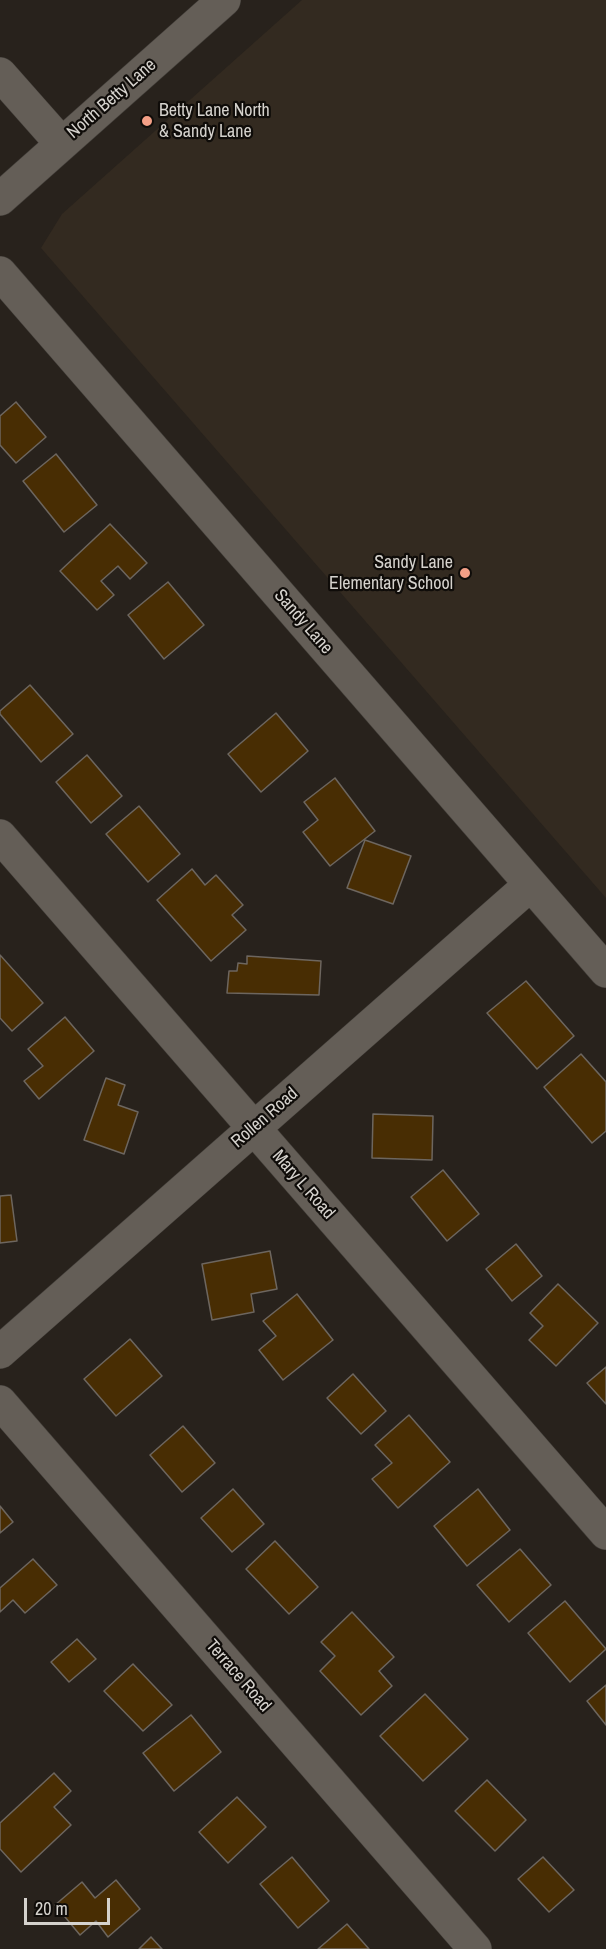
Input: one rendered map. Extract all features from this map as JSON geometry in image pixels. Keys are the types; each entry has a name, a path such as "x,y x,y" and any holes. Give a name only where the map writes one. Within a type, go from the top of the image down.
{"street":[{"name":"North Betty Lane","path":"0,199 224,0"},
{"path":"0,74 61,143"},
{"name":"Sandy Lane","path":"0,273 606,971"},
{"name":"Mary L Road","path":"0,836 606,1533"},
{"name":"Rollen Road","path":"0,1352 530,885"},
{"name":"Terrace Road","path":"0,1402 476,1949"}],"shaded area":[{"name":"Sandy Lane Elementary School","path":"302,0 606,0 606,898 41,248 62,214"}],"building":[{"path":"16,402 46,437 16,463 0,445 0,416"},
{"path":"56,454 97,505 64,532 23,481"},
{"path":"110,524 147,563 130,579 118,566 101,581 114,595 97,610 60,571"},
{"path":"168,582 204,625 164,659 128,615"},
{"path":"30,685 73,734 41,762 0,714 0,711"},
{"path":"276,713 308,751 261,792 228,754"},
{"path":"87,755 122,796 91,823 56,782"},
{"path":"335,778 375,831 330,866 303,832 318,820 304,802"},
{"path":"139,806 180,854 148,882 106,834"},
{"path":"365,840 411,856 393,904 347,888"},
{"path":"192,869 205,885 216,875 243,905 232,915 246,930 211,961 157,900"},
{"path":"0,955 43,1003 12,1031 0,1018"},
{"path":"247,956 321,961 319,995 227,993 229,971 237,971 238,963 247,964"},
{"path":"526,981 574,1036 537,1069 487,1013"},
{"path":"65,1017 94,1051 39,1099 24,1081 43,1066 28,1049"},
{"path":"581,1054 606,1082 606,1131 592,1143 544,1087"},
{"path":"106,1078 125,1085 118,1105 138,1112 124,1154 84,1140"},
{"path":"373,1114 433,1116 432,1160 372,1158"},
{"path":"443,1170 479,1214 447,1241 411,1197"},
{"path":"11,1195 17,1241 0,1243 0,1196"},
{"path":"516,1244 542,1276 512,1301 486,1269"},
{"path":"270,1251 277,1289 251,1294 254,1312 212,1320 202,1264"},
{"path":"558,1284 598,1323 556,1366 529,1340 543,1326 530,1313"},
{"path":"297,1294 333,1340 283,1380 259,1350 276,1336 263,1321"},
{"path":"130,1339 162,1376 116,1416 84,1379"},
{"path":"606,1367 606,1404 587,1383"},
{"path":"353,1374 386,1411 361,1434 327,1398"},
{"path":"409,1415 450,1462 398,1508 372,1479 392,1463 375,1445"},
{"path":"183,1426 215,1463 182,1492 150,1455"},
{"path":"233,1489 264,1524 232,1552 201,1518"},
{"path":"478,1489 510,1530 467,1566 434,1526"},
{"path":"0,1506 13,1522 0,1533"},
{"path":"275,1541 318,1587 289,1614 246,1569"},
{"path":"520,1549 551,1585 509,1622 477,1585"},
{"path":"33,1559 57,1585 25,1613 13,1600 0,1612 0,1588"},
{"path":"565,1601 606,1649 570,1682 528,1633"},
{"path":"352,1612 394,1657 379,1671 392,1686 361,1715 320,1671 335,1656 321,1642"},
{"path":"77,1639 96,1659 69,1682 51,1662"},
{"path":"133,1664 172,1705 143,1731 104,1691"},
{"path":"606,1685 606,1725 587,1701"},
{"path":"425,1694 468,1739 423,1781 380,1736"},
{"path":"191,1715 221,1752 174,1791 143,1753"},
{"path":"54,1773 71,1791 54,1807 71,1825 21,1872 0,1849 0,1823"},
{"path":"487,1780 526,1820 495,1851 455,1811"},
{"path":"237,1797 266,1827 228,1863 199,1832"},
{"path":"292,1857 329,1901 298,1928 260,1884"},
{"path":"543,1857 574,1890 549,1912 518,1879"},
{"path":"116,1880 140,1909 108,1937 96,1921 80,1935 55,1905 82,1882 95,1898"},
{"path":"347,1924 369,1949 318,1949"},
{"path":"151,1937 162,1949 139,1949"}],"place":[{"name":"Betty Lane North & Sandy Lane","path":"147,121"},
{"name":"Sandy Lane Elementary School","path":"465,573"}]}
